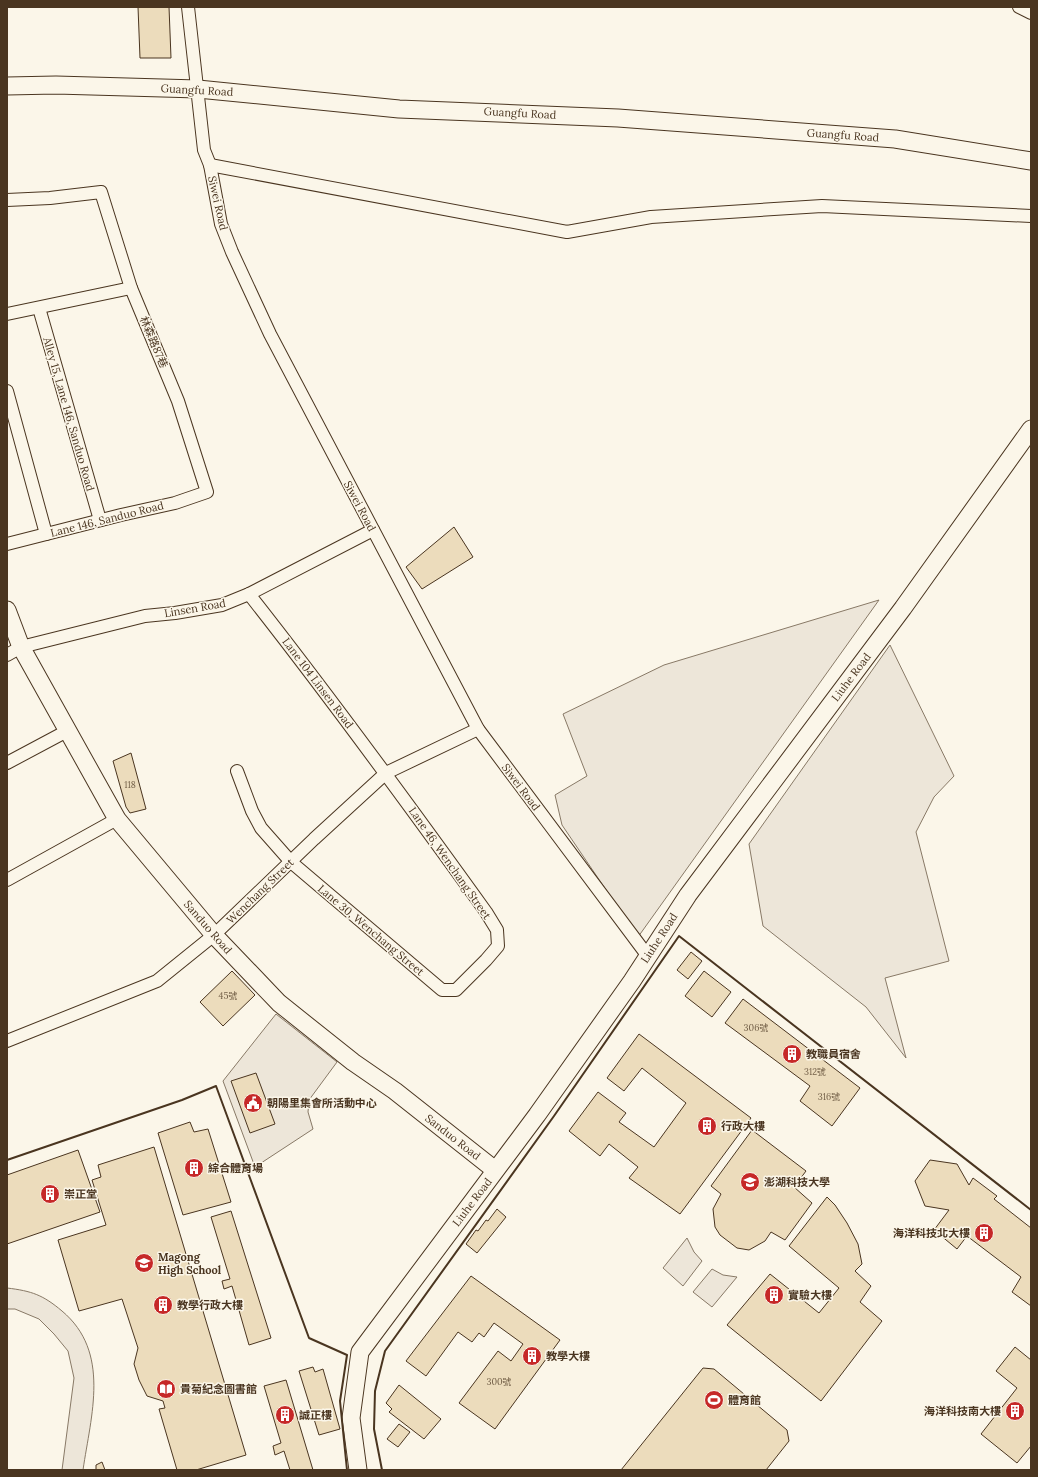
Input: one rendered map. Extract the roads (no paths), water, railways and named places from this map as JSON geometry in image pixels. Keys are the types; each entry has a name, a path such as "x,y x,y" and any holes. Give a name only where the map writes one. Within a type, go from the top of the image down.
{"street":[{"name":"Siwei Road","path":"188,7 204,150 210,165 221,224 232,252 270,334 478,729 647,955"},
{"path":"1019,7 1031,13"},
{"name":"Guangfu Road","path":"7,86 56,85 198,89 399,109 618,118 895,139 1031,161"},
{"path":"210,165 567,232 651,217 822,206 1031,216"},
{"name":"林森路87巷","path":"7,200 50,198 101,192 131,288 178,401 207,492"},
{"path":"7,314 131,288"},
{"name":"Alley 15, Lane 146, Sanduo Road","path":"39,308 100,520"},
{"path":"7,391 46,534"},
{"name":"Liuhe Road","path":"358,1470 352,1418 360,1352 537,1115 632,981 647,955 688,895 903,608 1031,429"},
{"name":"Lane 146, Sanduo Road","path":"7,544 100,520 175,503 207,492"},
{"name":"Linsen Road","path":"14,651 145,616 175,613 222,605 249,594 372,530"},
{"name":"Lane 104 Linsen Road","path":"249,594 305,664 386,773"},
{"name":"Sanduo Road","path":"7,610 14,651 67,731 117,819 214,936 279,1003 352,1062 395,1091 495,1170"},
{"name":"Wenchang Street","path":"7,1041 157,981 214,936 386,773 478,729"},
{"path":"7,764 67,731"},
{"name":"Lane 30, Wenchang Street","path":"237,771 252,811 261,828 291,862 442,990 456,990"},
{"name":"Lane 46, Wenchang Street","path":"386,773 486,912 497,930 498,946 456,990"},
{"path":"7,880 117,819"}],"place":[{"name":"教職員宿舍","path":"792,1054"},
{"name":"朝陽里集會所活動中心","path":"253,1103"},
{"name":"行政大樓","path":"707,1126"},
{"name":"綜合體育場","path":"194,1168"},
{"name":"澎湖科技大學","path":"750,1182"},
{"name":"崇正堂","path":"50,1194"},
{"name":"海洋科技北大樓","path":"984,1233"},
{"name":"Magong High School","path":"144,1263"},
{"name":"實驗大樓","path":"774,1295"},
{"name":"教學行政大樓","path":"163,1305"},
{"name":"教學大樓","path":"532,1356"},
{"name":"貴菊紀念圖書館","path":"166,1389"},
{"name":"體育館","path":"714,1400"},
{"name":"海洋科技南大樓","path":"1015,1411"},
{"name":"誠正樓","path":"285,1415"}]}
